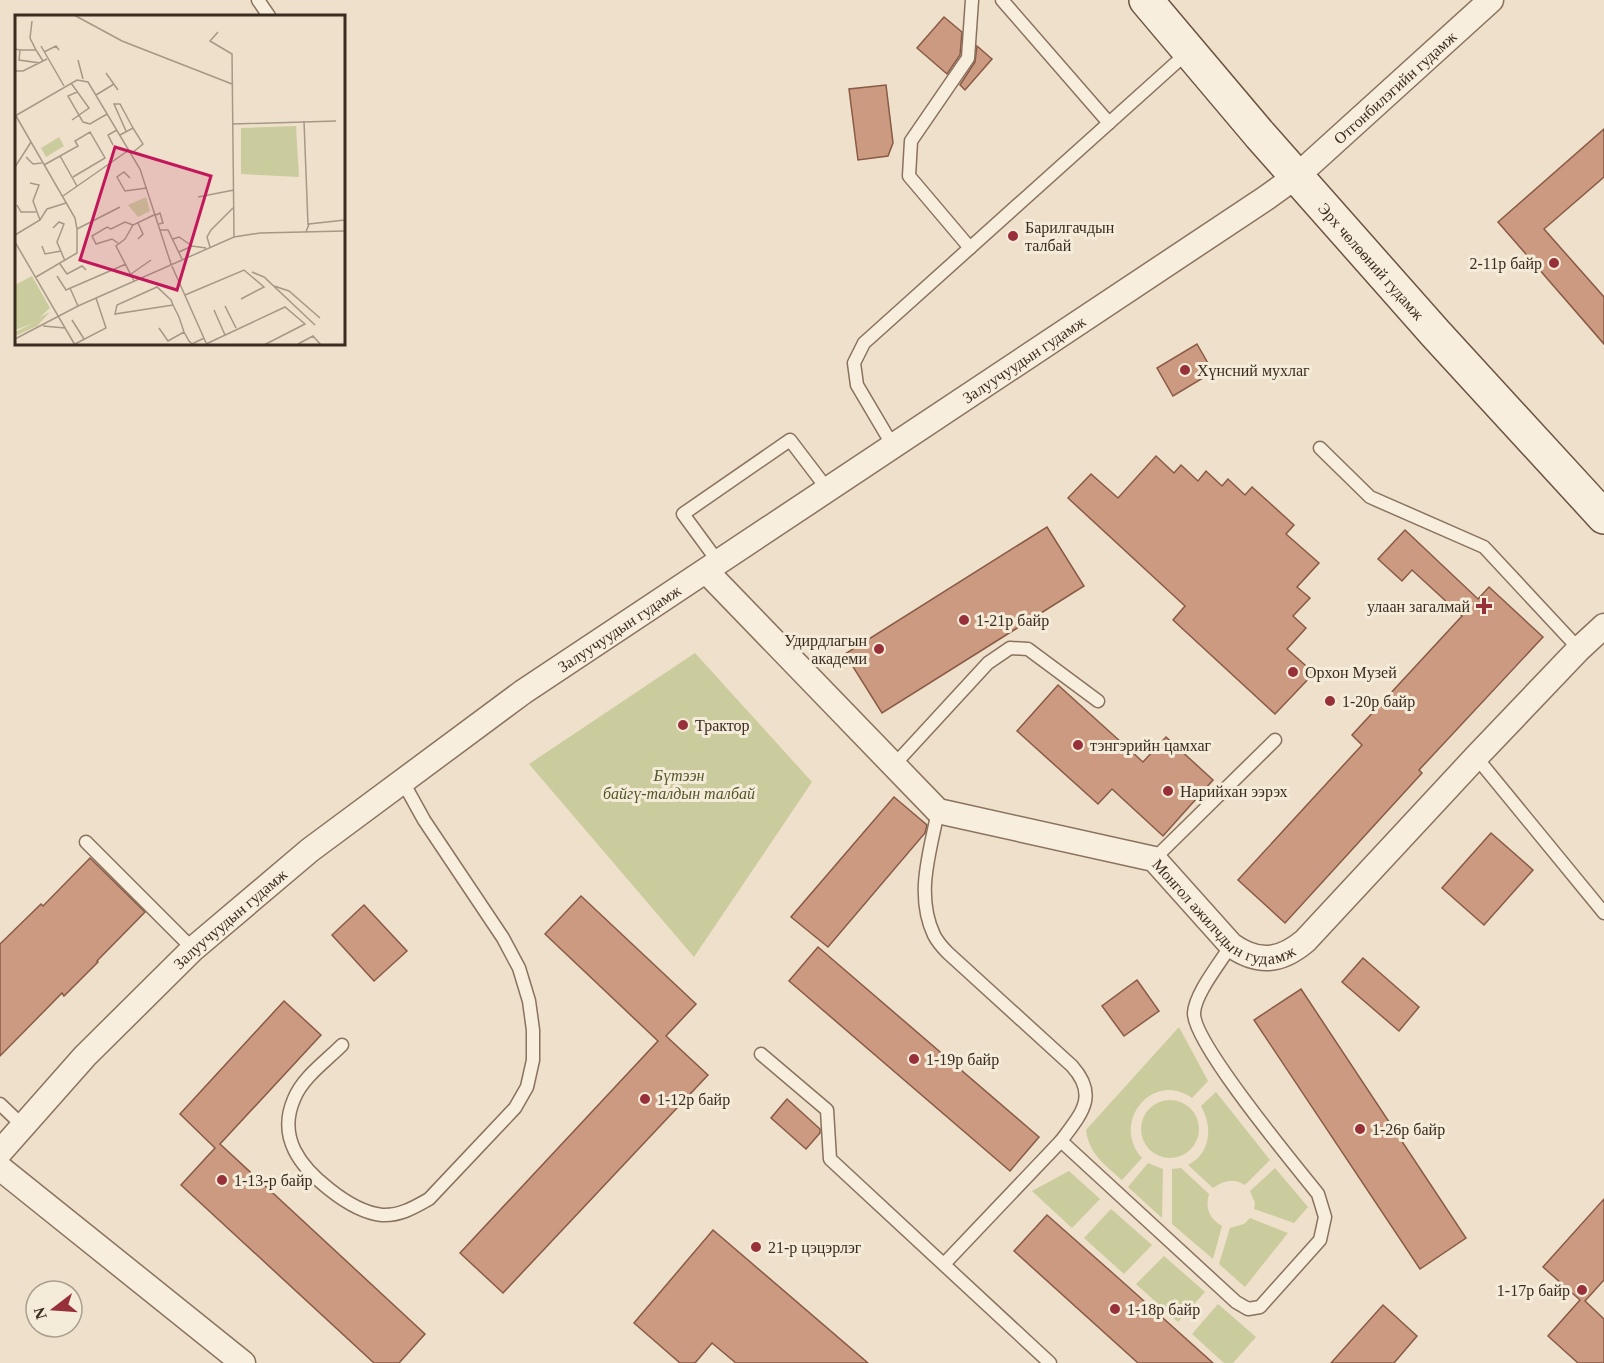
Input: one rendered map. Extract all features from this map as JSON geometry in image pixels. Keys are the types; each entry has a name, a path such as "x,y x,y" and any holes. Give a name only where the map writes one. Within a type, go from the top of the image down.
{"main road":[{"name":"Эрх чөлөөний гудамж","path":"1146,0 1260,135 1436,334 1604,518"}],"street":[{"name":"Отгонбилэгийн гудамж","path":"1298,176 1491,0"},
{"name":"Залуучуудын гудамж","path":"0,1152 85,1056 193,949 310,850 524,692 1298,176"},
{"path":"713,567 938,811"},
{"name":"Монгол ажилчдын гудамж","path":"938,811 1154,859 1231,945 1241,952 1256,957 1274,958 1291,953 1305,941 1476,757 1579,649 1604,626"},
{"path":"0,1168 243,1363"}],"lane":[{"path":"258,0 267,15"},
{"path":"970,248 909,176 910,141 968,58 972,0"},
{"path":"1002,0 1109,123"},
{"path":"893,446 857,385 854,363 864,343 1190,51"},
{"path":"713,567 683,514 790,440 828,490"},
{"path":"1320,448 1370,497 1484,547 1579,649"},
{"path":"894,765 988,663 1010,648 1028,649 1098,701"},
{"path":"1154,859 1275,740"},
{"path":"1476,757 1604,913"},
{"path":"342,1045 304,1083 294,1098 290,1110 290,1137 302,1165 314,1177 340,1198 364,1210 382,1215 397,1214 412,1209 429,1199 515,1108 526,1087 531,1069 533,1030 529,1002 519,968 503,938 424,820 403,782"},
{"path":"938,811 924,879 925,909 934,936 948,953 1072,1066 1083,1078 1086,1095 1081,1113 1061,1141 945,1263"},
{"path":"86,842 193,949"},
{"path":"1061,1141 1236,1302 1248,1309 1260,1307 1320,1240 1325,1217 1318,1194 1224,1072 1198,1032 1194,1014 1198,999 1231,945"},
{"path":"761,1054 827,1110 830,1159 945,1263 1050,1363"},
{"path":"0,1104 23,1126"}],"green space":[{"name":"Бүтээн байгү-талдын талбай","path":"695,653 812,782 694,957 529,764"},
{"path":"1179,1027 1208,1081 1192,1098 1178,1091 1164,1090 1151,1095 1141,1104 1134,1115 1131,1129 1133,1144 1142,1158 1122,1180 1094,1152 1086,1130"},
{"path":"1216,1092 1270,1160 1245,1185 1237,1181 1229,1181 1213,1188 1188,1165 1196,1160 1205,1147 1208,1131 1201,1106"},
{"path":"1164,1100 1176,1100 1191,1108 1199,1123 1199,1135 1191,1150 1176,1158 1164,1158 1149,1150 1141,1135 1141,1123 1149,1108"},
{"path":"1148,1163 1163,1169 1162,1218 1128,1187"},
{"path":"1181,1168 1209,1194 1209,1213 1222,1226 1213,1259 1172,1224 1172,1169"},
{"path":"1275,1168 1308,1207 1294,1223 1254,1209 1255,1203 1250,1191"},
{"path":"1069,1171 1100,1199 1072,1228 1032,1191"},
{"path":"1111,1209 1152,1245 1124,1274 1084,1238"},
{"path":"1250,1218 1288,1233 1245,1287 1219,1264 1230,1228 1244,1224"},
{"path":"1164,1256 1205,1292 1178,1322 1136,1284"},
{"path":"1218,1304 1256,1337 1233,1363 1224,1363 1192,1334"}],"building":[{"path":"944,17 962,32 960,55 947,74 917,48"},
{"path":"977,46 992,59 965,90 960,85 975,62"},
{"path":"886,85 893,143 888,156 858,160 849,89"},
{"name":"2-11р байр","path":"1604,129 1604,177 1544,229 1604,297 1604,344 1498,222"},
{"name":"Хүнсний мухлаг","path":"1197,344 1213,372 1173,396 1157,368"},
{"name":"1-20р байр","path":"1156,456 1174,473 1181,465 1198,481 1206,471 1222,486 1228,479 1245,495 1252,487 1294,525 1286,534 1319,563 1297,587 1310,598 1293,616 1306,628 1287,649 1314,673 1275,714 1173,620 1185,606 1068,498 1091,474 1118,498"},
{"name":"1-21р байр","path":"1047,527 1084,586 882,713 845,654"},
{"path":"1405,530 1478,599 1489,587 1543,637 1419,770 1422,773 1285,923 1238,880 1362,745 1352,735 1462,616 1412,570 1402,581 1378,559"},
{"path":"1058,685 1143,762 1166,737 1213,780 1163,836 1112,789 1098,804 1017,731"},
{"path":"894,797 927,825 925,833 828,947 791,917"},
{"path":"1491,833 1533,870 1484,925 1442,888"},
{"path":"90,858 145,912 64,996 62,993 0,1056 0,944 41,904 43,906"},
{"name":"1-12р байр","path":"581,896 696,1004 666,1036 708,1075 503,1293 460,1253 658,1041 545,934"},
{"path":"364,905 407,951 374,981 332,935"},
{"name":"1-19р байр","path":"818,947 1039,1137 1010,1171 789,981"},
{"path":"1363,958 1419,1007 1399,1031 1342,982"},
{"path":"1137,980 1159,1011 1124,1036 1102,1006"},
{"name":"1-26р байр","path":"1301,989 1466,1238 1420,1269 1254,1020"},
{"name":"1-13-р байр","path":"284,1001 321,1035 220,1144 425,1334 399,1363 374,1363 181,1185 215,1148 180,1114"},
{"path":"787,1099 820,1129 820,1133 806,1149 771,1118"},
{"name":"1-17р байр","path":"1604,1199 1604,1280 1585,1301 1604,1319 1604,1363 1578,1363 1548,1336 1580,1300 1543,1267"},
{"name":"1-18р байр","path":"1047,1215 1213,1363 1138,1363 1014,1251"},
{"name":"21-р цэцэрлэг","path":"713,1230 868,1363 736,1363 712,1343 695,1363 680,1363 634,1323"},
{"path":"1383,1305 1417,1336 1394,1363 1331,1363"}],"place":[{"name":"Барилгачдын талбай","path":"1013,236"},
{"name":"2-11р байр","path":"1554,263"},
{"name":"Хүнсний мухлаг","path":"1185,370"},
{"name":"улаан загалмай","path":"1484,606"},
{"name":"1-21р байр","path":"964,620"},
{"name":"Удирдлагын академи","path":"879,649"},
{"name":"Орхон Myзей","path":"1293,672"},
{"name":"1-20р байр","path":"1330,701"},
{"name":"Трактор","path":"683,725"},
{"name":"тэнгэрийн цамхаг","path":"1078,745"},
{"name":"Нарийхан ээрэх","path":"1168,791"},
{"name":"1-19р байр","path":"914,1059"},
{"name":"1-12р байр","path":"645,1099"},
{"name":"1-26р байр","path":"1360,1129"},
{"name":"1-13-р байр","path":"222,1180"},
{"name":"21-р цэцэрлэг","path":"756,1247"},
{"name":"1-17р байр","path":"1582,1290"},
{"name":"1-18р байр","path":"1115,1309"}]}
